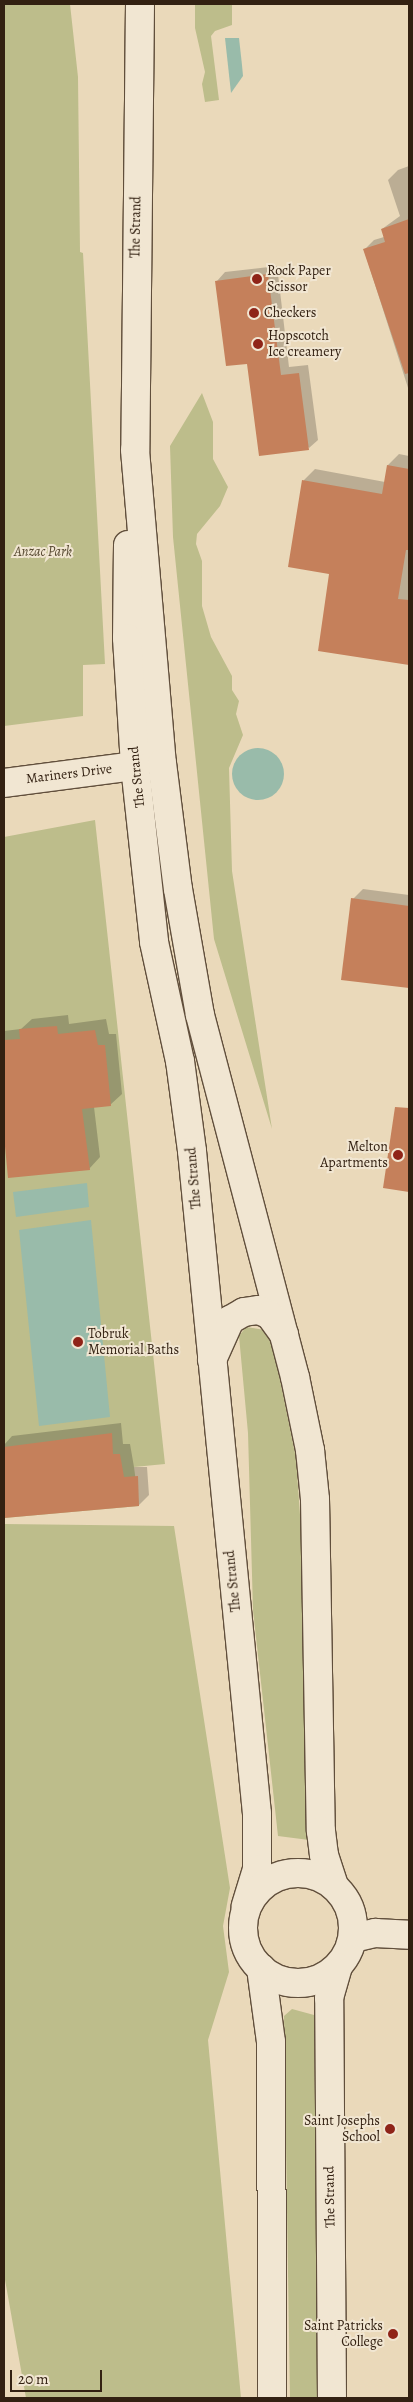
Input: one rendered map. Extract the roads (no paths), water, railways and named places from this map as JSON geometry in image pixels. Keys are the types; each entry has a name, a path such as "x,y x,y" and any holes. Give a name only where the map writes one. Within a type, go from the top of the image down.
{"street":[{"name":"The Strand","path":"140,4 135,450 126,606 135,766 154,942 176,1037 187,1110 257,1814 257,1869 246,1906"},
{"name":"The Strand","path":"135,450 162,763 178,889 200,1016 305,1420 312,1471 321,1831 324,1855 334,1885"},
{"name":"Mariners Drive","path":"4,783 162,763"},
{"path":"211,1364 224,1330 236,1315 254,1310 262,1311 277,1321 284,1336"},
{"path":"304,1872 334,1885 348,1902 353,1920 353,1938 338,1967 322,1979 302,1983 283,1982 261,1968 244,1942 242,1924 246,1906 264,1884 287,1873 304,1872"},
{"path":"353,1938 375,1933 409,1934"},
{"name":"The Strand","path":"332,2398 329,1998 338,1967"},
{"path":"261,1968 271,2042 272,2398"}],"place":[{"name":"Rock Paper Scissor","path":"257,279"},
{"name":"Checkers","path":"254,313"},
{"name":"Hopscotch Ice creamery","path":"258,344"},
{"name":"Melton Apartments","path":"398,1155"},
{"name":"Tobruk Memorial Baths","path":"78,1342"},
{"name":"Saint Josephs School","path":"390,2129"},
{"name":"Saint Patricks College","path":"393,2334"}],"park label":[{"name":"Anzac Park","path":"43,552"}]}
